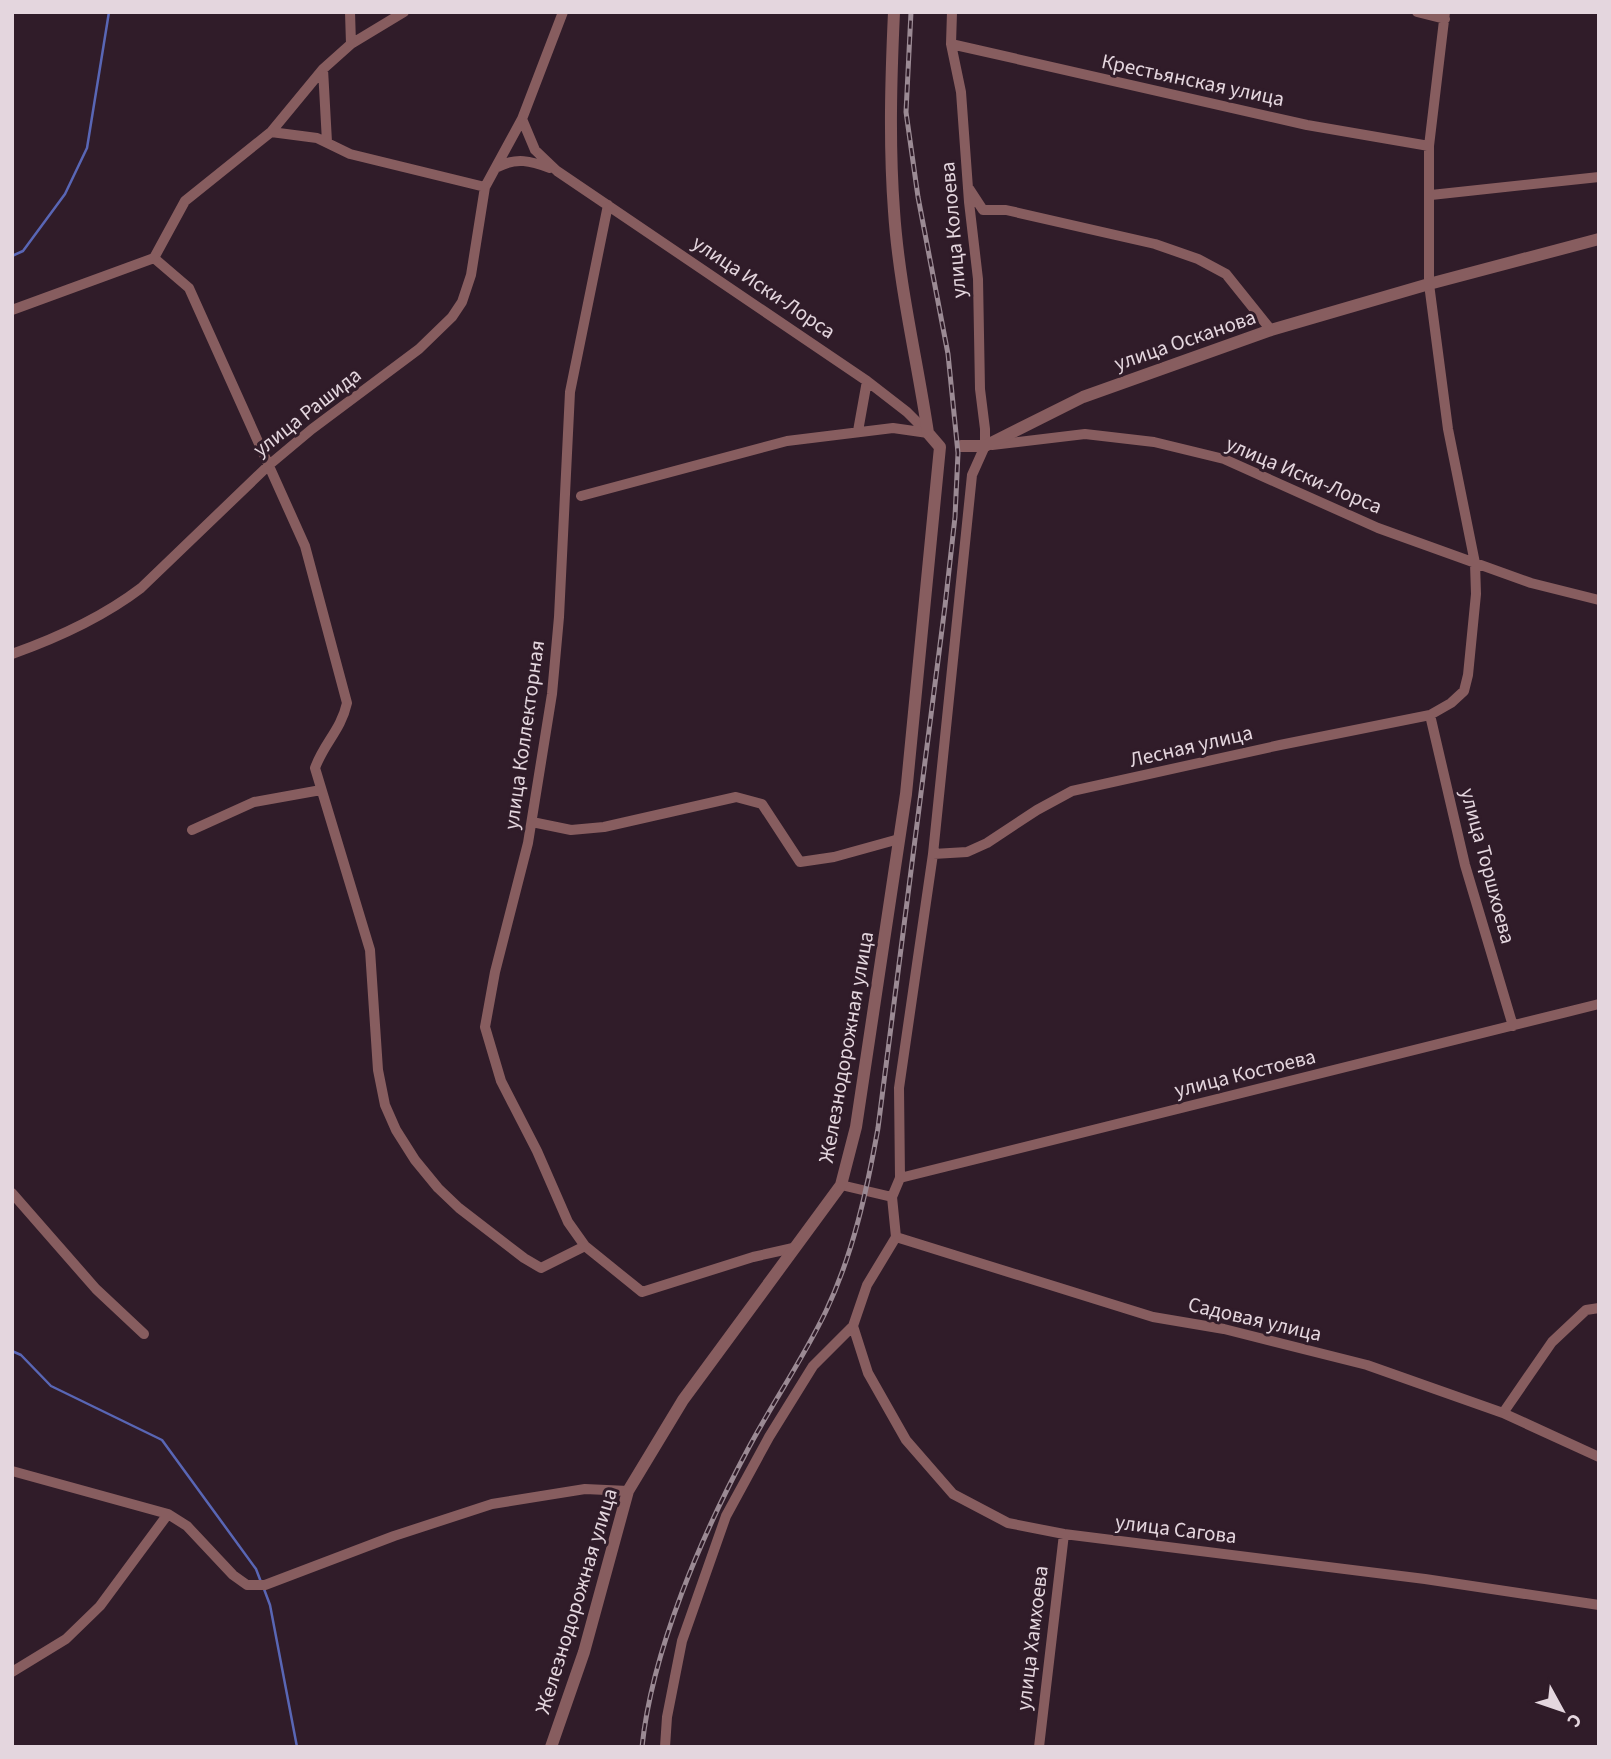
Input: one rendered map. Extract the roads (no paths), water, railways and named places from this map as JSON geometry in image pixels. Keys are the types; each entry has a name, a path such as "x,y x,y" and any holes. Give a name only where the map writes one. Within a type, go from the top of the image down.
{"street":[{"path":"350,12 351,44"},
{"path":"12,310 154,258 185,201 271,132 323,69 351,44 404,12"},
{"name":"улица Рашида","path":"12,654 50,641 123,602 149,581 269,465 312,429 419,349 452,317 462,302 471,275 485,187 522,119 564,12"},
{"path":"581,496 787,441 892,428 928,433 907,315 894,212 890,97 894,12"},
{"name":"улица Колоева","path":"952,12 951,44 961,92 967,187 978,279 980,389 985,446"},
{"path":"1417,12 1445,15 1429,146 1429,284 1448,429 1475,562"},
{"name":"Крестьянская улица","path":"951,44 1307,125 1429,146"},
{"path":"323,69 327,142"},
{"path":"522,119 535,150 557,171"},
{"path":"271,132 317,138 350,153 485,187"},
{"path":"496,168 510,162 526,160 557,171"},
{"name":"улица Иски-Лорса","path":"557,171 867,381 907,412 928,433 952,447"},
{"path":"1431,195 1599,177"},
{"path":"967,187 983,210 1006,210 1033,216 1155,244 1198,259 1226,274 1271,330"},
{"name":"улица Коллекторная","path":"608,205 570,392 559,617 552,695 532,822 495,972 485,1027 501,1081 537,1151 568,1222 585,1246 642,1292 753,1257 793,1248"},
{"name":"улица Осканова","path":"952,447 985,446 1083,397 1271,330 1599,239"},
{"path":"154,258 189,288 305,547 347,703 343,721 320,754 315,768 370,950 378,1070 385,1105 396,1130 415,1160 438,1188 459,1208 524,1258 541,1268 585,1246"},
{"path":"859,431 867,381"},
{"path":"907,412 916,410 923,402"},
{"name":"улица Иски-Лорса","path":"985,446 1085,434 1154,442 1224,459 1378,528 1531,583 1599,600"},
{"path":"665,1747 667,1717 682,1641 726,1516 769,1437 813,1366 853,1326 867,1284 896,1237 892,1197 900,1178 899,1088 933,854 972,475 985,446"},
{"name":"Железнодорожная улица","path":"551,1747 584,1652 628,1491 683,1400 841,1185 856,1127 908,780 952,447"},
{"name":"Лесная улица","path":"933,854 967,852 977,848 1072,791 1430,715 1451,703 1464,691 1476,594 1475,562"},
{"name":"улица Торшхоева","path":"1430,715 1465,865 1513,1026"},
{"path":"192,830 254,802 321,790"},
{"path":"532,822 571,830 604,827 736,797 762,804 800,862 899,839"},
{"name":"улица Костоева","path":"900,1178 1599,1004"},
{"path":"841,1185 892,1197"},
{"path":"12,1193 104,1298 144,1334"},
{"name":"Садовая улица","path":"896,1237 1153,1317 1224,1329 1367,1365 1503,1413 1599,1457"},
{"path":"1503,1413 1552,1342 1586,1310 1599,1308"},
{"name":"улица Сагова","path":"853,1326 868,1373 906,1440 953,1494 1008,1523 1064,1534 1425,1579 1599,1605"},
{"path":"12,1483 16,1471 168,1514 187,1526 233,1575 247,1585 265,1585 394,1536 492,1504 585,1489 628,1491"},
{"path":"12,1672 66,1639 100,1606 168,1514"},
{"name":"улица Хамхоева","path":"1039,1747 1064,1534"}],"waterway":[{"path":"12,256 23,251 65,194 87,148 109,12"},
{"path":"12,1351 21,1355 51,1386 162,1440 256,1569 261,1582"},
{"path":"264,1589 270,1605 297,1747"}],"railway":[{"path":"642,1747 656,1672 668,1633 713,1518 748,1449 808,1346 836,1289 858,1221 878,1128 945,606 955,517 958,453 948,354 918,197 906,112 911,12"}]}
